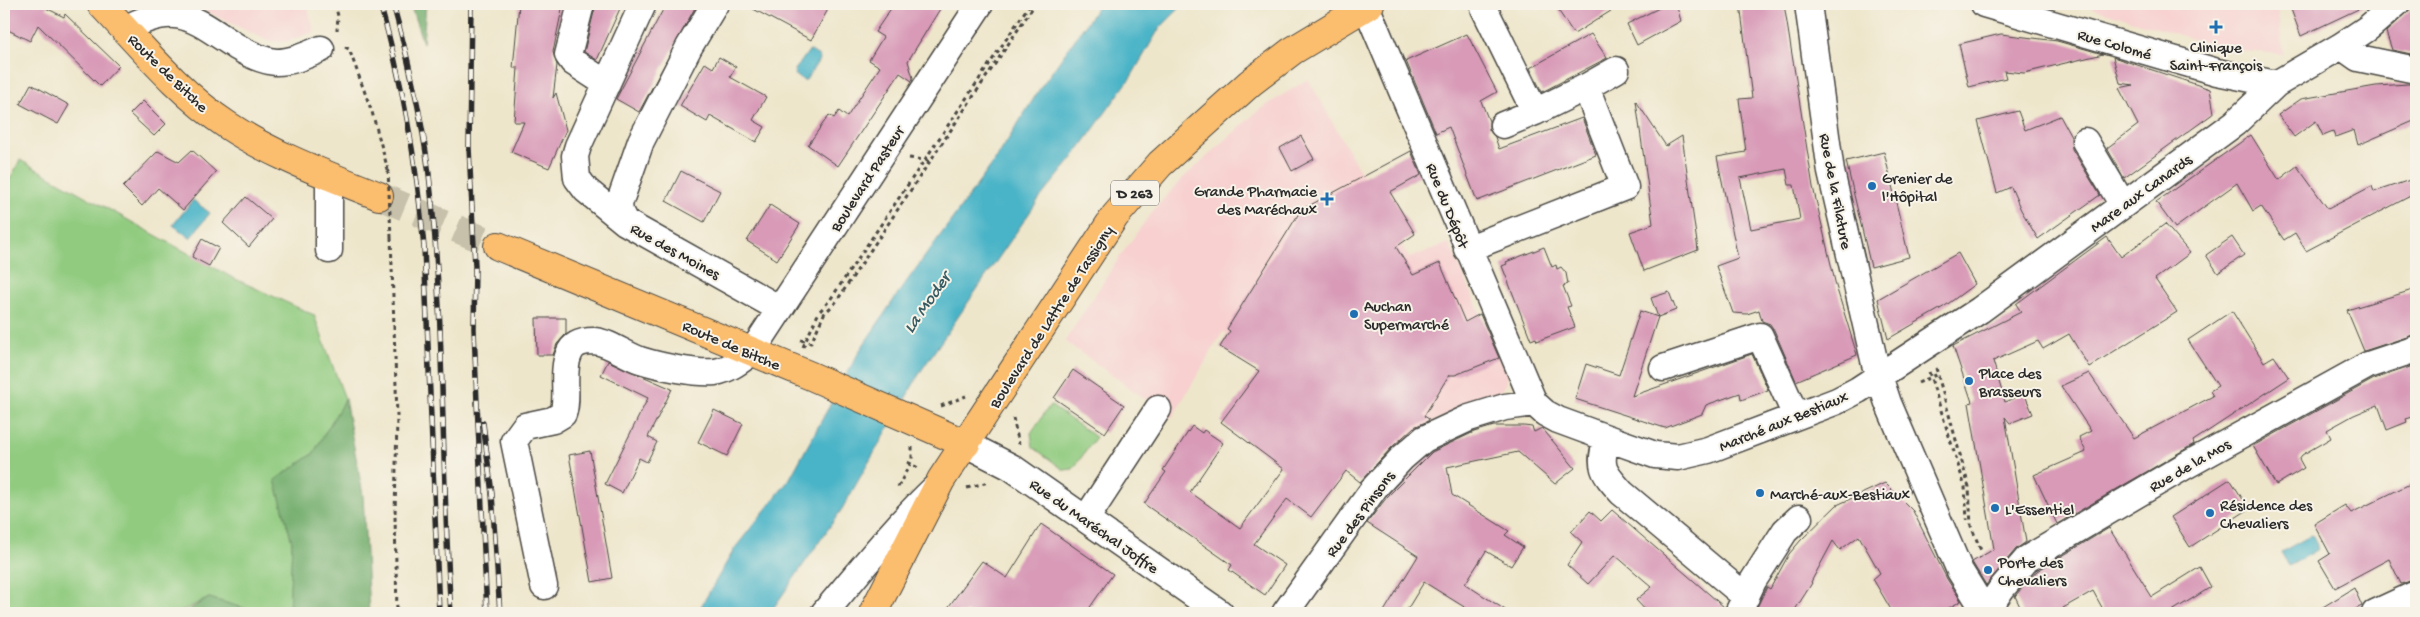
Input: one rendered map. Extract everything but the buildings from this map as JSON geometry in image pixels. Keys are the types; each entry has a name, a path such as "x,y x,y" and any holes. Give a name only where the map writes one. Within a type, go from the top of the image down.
{"main road":[{"name":"Route de Bitche","path":"101,4 192,98 226,125 266,148 379,196"},
{"name":"Boulevard de Lattre de Tassigny","path":"874,613 939,484 1115,216 1160,164 1250,83 1292,51 1368,5"},
{"name":"Route de Bitche","path":"498,246 752,352 802,364 928,415 966,444"}],"street":[{"path":"581,4 568,55 573,62 607,84"},
{"path":"625,222 586,190 577,178 575,156 643,4"},
{"name":"Rue des Moines","path":"715,4 689,47 641,141 619,204 620,212 625,222 780,309"},
{"name":"Boulevard Pasteur","path":"752,352 980,4"},
{"name":"Rue de la Filature","path":"1808,4 1832,180 1879,376"},
{"name":"Rue Colomé","path":"1984,4 2217,72 2276,84"},
{"name":"Mare aux Canards","path":"1879,376 1980,310 2235,123 2276,84 2341,46 2368,28 2396,4"},
{"name":"Rue du Dépôt","path":"1368,5 1467,249 1534,403"},
{"path":"1484,8 1535,112"},
{"path":"125,29 150,16 174,14 198,21 246,52 264,60 276,62 290,60 332,48"},
{"path":"2341,46 2358,58 2416,70"},
{"path":"1503,126 1586,87 1616,70"},
{"path":"1467,249 1625,187 1586,87"},
{"path":"2085,141 2123,205"},
{"path":"329,176 329,250"},
{"path":"1663,368 1760,336 1796,416"},
{"path":"544,586 514,441 524,426 553,420 563,414 566,405 564,391 568,354 574,346 582,341 596,341 640,360 697,371 716,372 731,367 752,352"},
{"name":"Rue de la Mos","path":"1986,613 2000,590 2027,559 2185,466 2368,365 2416,349"},
{"path":"1879,376 1888,403 1954,556 1986,613"},
{"name":"Marché aux Bestiaux","path":"1534,403 1545,413 1558,420 1607,438 1659,456 1682,456 1708,450 1845,397 1879,376"},
{"name":"Rue des Pinsons","path":"1285,613 1375,488 1402,458 1424,439 1476,416 1518,404 1534,403"},
{"path":"1086,519 1158,408"},
{"path":"1607,438 1602,464 1613,483 1742,605 1785,531 1799,518"},
{"name":"Rue du Maréchal Joffre","path":"966,444 1008,465 1220,613"},
{"path":"824,613 866,565 901,520 939,484"},
{"path":"2375,613 2416,594"}],"path":[{"path":"802,364 806,341 819,312 830,300 926,160 1030,4"},
{"path":"801,340 810,343 824,314 836,302 1036,4"},
{"path":"332,48 349,49 372,112 388,170 397,416 396,613"},
{"path":"899,156 926,160 930,163"},
{"path":"1928,370 1965,487 1968,527 1981,557 1971,526 1969,487 1936,365"},
{"path":"928,415 971,394"},
{"path":"1010,413 1020,449"}],"shaded area":[{"path":"190,4 307,4 314,32 284,42 269,41"},
{"name":"Clinique Saint-François","path":"2078,4 2277,4 2283,54 2229,50"},
{"path":"1308,79 1409,258 1449,243 1507,373 1507,382 1500,391 1441,418 1396,446 1375,466 1306,379 1223,332 1172,418 1065,341 1151,213 1182,179 1259,110"}],"green space":[{"path":"410,4 426,4 423,43"},
{"path":"20,160 231,277 314,315 345,399 313,454 275,480 292,542 289,613 260,613 209,598 177,613 4,613 4,191"},
{"path":"345,399 363,495 369,613 289,613 292,542 275,480 313,454"},
{"path":"1050,405 1096,437 1073,469 1064,470 1033,447 1031,433"},
{"path":"209,598 260,613 183,613"}],"water":[{"name":"La Moder","path":"1100,4 1184,4 1159,29 1131,77 1072,159 1039,199 921,371 842,509 770,613 693,613 700,608 735,548 789,480 860,350 899,292 996,159 1039,90"},
{"path":"811,51 819,56 819,60 806,80 803,80 795,75 795,70 808,52"},
{"path":"193,200 210,213 190,238 173,225"},
{"path":"2312,535 2319,549 2289,566 2281,552"}],"tunnel":[{"path":"379,196 498,246"}],"railway":[{"path":"380,4 396,64 408,124 421,216 424,247 439,613"},
{"path":"393,4 416,97 431,193 439,298 451,613"},
{"path":"471,4 469,148 475,266 474,329 487,613"},
{"path":"483,423 492,494 500,613"}],"place":[{"name":"Clinique Saint-François","path":"2216,27"},
{"name":"Grenier de l'Hôpital","path":"1872,186"},
{"name":"Grande Pharmacie des Maréchaux","path":"1327,199"},
{"name":"Auchan Supermarché","path":"1354,314"},
{"name":"Place des Brasseurs","path":"1969,381"},
{"name":"Marché-aux-Bestiaux","path":"1760,493"},
{"name":"L'Essentiel","path":"1995,508"},
{"name":"Résidence des Chevaliers","path":"2210,513"},
{"name":"Porte des Chevaliers","path":"1988,570"}]}
